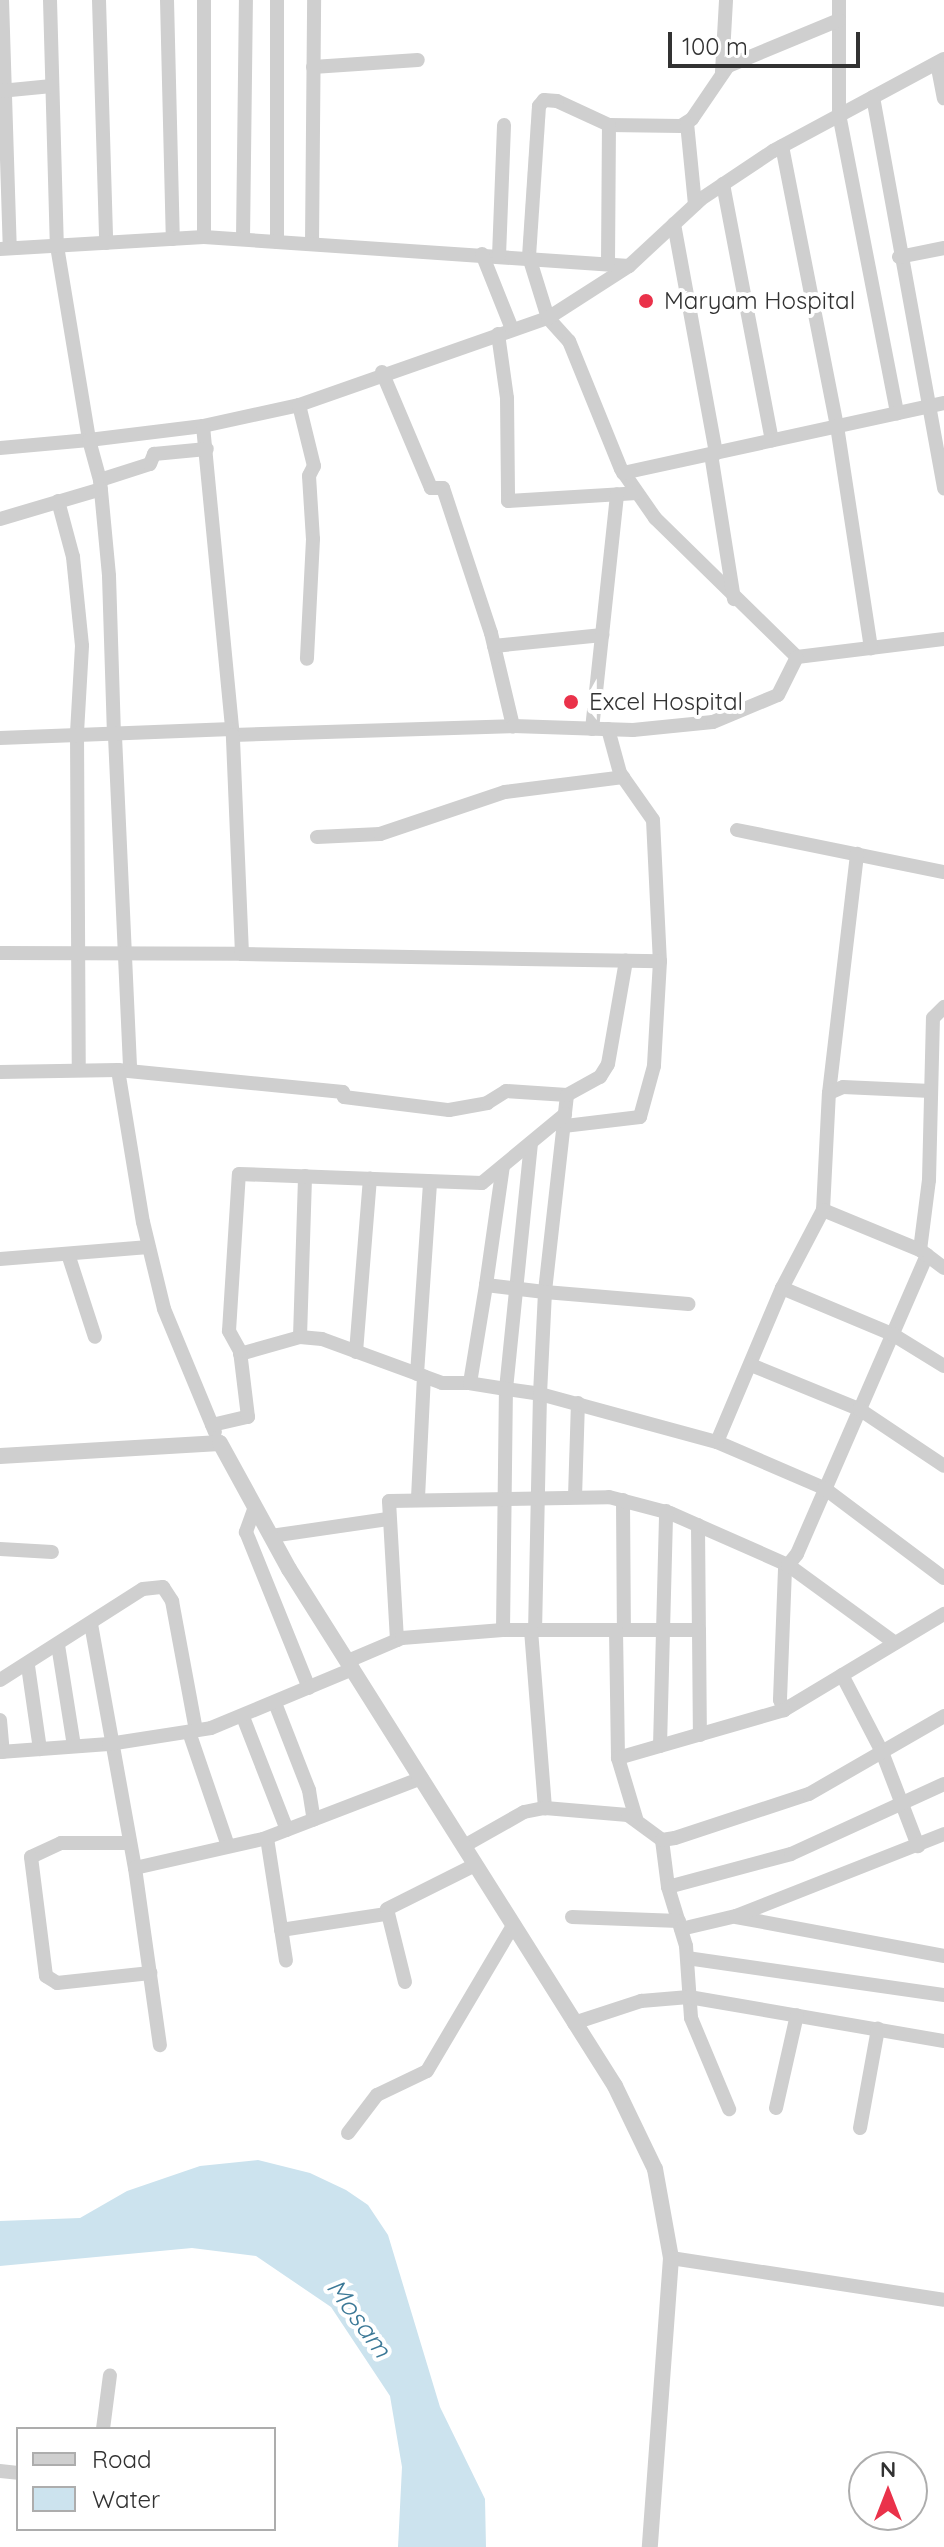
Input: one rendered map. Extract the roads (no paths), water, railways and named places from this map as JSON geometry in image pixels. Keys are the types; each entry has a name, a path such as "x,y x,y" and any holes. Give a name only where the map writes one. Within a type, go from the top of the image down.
{"street":[{"path":"2,0 5,248 204,237 629,266"},
{"path":"50,0 57,246 89,440 100,484 127,954 124,1071 149,1247 164,1309 212,1425 271,1536 642,2134 655,2169 671,2258 650,2547"},
{"path":"99,0 106,243"},
{"path":"167,0 173,239"},
{"path":"204,0 204,237"},
{"path":"243,239 246,0"},
{"path":"277,0 277,242"},
{"path":"312,244 314,0"},
{"path":"726,0 722,72 687,123 673,128 609,125 557,101 539,106 529,257 548,318 569,341 623,473 637,493 734,599 797,657 944,639"},
{"path":"840,0 839,114 897,413"},
{"path":"722,72 839,20"},
{"path":"313,67 418,60"},
{"path":"0,448 203,426 299,405 382,372 548,318 629,266 695,205 723,184 782,146 941,61 944,98"},
{"path":"3,90 52,86"},
{"path":"873,97 899,257 944,489"},
{"path":"687,123 695,205"},
{"path":"499,256 504,125"},
{"path":"608,264 609,125"},
{"path":"782,146 837,426 871,648"},
{"path":"723,184 772,440"},
{"path":"674,224 714,453 734,599"},
{"path":"899,257 944,248"},
{"path":"482,254 505,332 508,501 637,493"},
{"path":"382,372 431,488 443,488 494,646 513,726"},
{"path":"623,473 944,403"},
{"path":"299,405 314,466 309,476 313,539 307,659"},
{"path":"203,426 232,732 242,954"},
{"path":"0,519 58,501 150,464 154,454 207,449"},
{"path":"592,729 617,494"},
{"path":"58,501 73,557 82,646 77,733 79,1070"},
{"path":"494,646 602,635"},
{"path":"0,738 77,733 513,726 608,729 713,722 778,695 797,657"},
{"path":"212,1425 248,1417 240,1354 229,1331 239,1174 482,1183 564,1120 640,1117 654,1066 660,961 653,820 623,777 608,729"},
{"path":"317,837 380,834 505,792 623,777"},
{"path":"737,830 944,872"},
{"path":"717,1442 782,1288 823,1210 829,1093 857,854"},
{"path":"0,953 660,961"},
{"path":"0,1072 124,1071 343,1092 344,1097 449,1110 487,1103 506,1091 567,1095 605,1071 626,961"},
{"path":"784,1710 780,1700 788,1565 892,1334 923,1253 937,1181 931,1091 933,1018 944,1007"},
{"path":"829,1093 843,1087 931,1091"},
{"path":"545,1808 533,1630 535,1497 545,1292 567,1095"},
{"path":"503,1630 502,1497 506,1389 519,1289 531,1143"},
{"path":"470,1383 503,1166"},
{"path":"300,1337 305,1176"},
{"path":"356,1352 370,1179"},
{"path":"418,1498 430,1181"},
{"path":"823,1210 923,1253 944,1268"},
{"path":"0,1259 149,1247"},
{"path":"68,1254 95,1337"},
{"path":"486,1285 688,1304"},
{"path":"782,1288 892,1334 944,1366"},
{"path":"240,1354 300,1337 356,1352 421,1375 540,1394 717,1442 824,1488 944,1578"},
{"path":"751,1365 859,1409 944,1466"},
{"path":"575,1497 578,1403"},
{"path":"0,1456 220,1443"},
{"path":"397,1640 389,1501 575,1497 623,1500 666,1511 788,1565 895,1643"},
{"path":"623,1500 618,1758 636,1818 662,1840 668,1887 687,1958 693,2026 729,2109"},
{"path":"255,1507 246,1532 309,1688"},
{"path":"660,1746 659,1630 666,1511"},
{"path":"271,1536 388,1519"},
{"path":"698,1525 700,1735"},
{"path":"0,1549 52,1552"},
{"path":"0,1680 28,1666 143,1589 152,1585 169,1592 192,1731 228,1846"},
{"path":"618,1758 784,1710 944,1614"},
{"path":"91,1624 109,1744 135,1868 160,2045"},
{"path":"0,1720 2,1752 109,1744 192,1731 243,1717 309,1688 397,1640 503,1630 699,1630"},
{"path":"58,1645 74,1746"},
{"path":"28,1666 40,1749"},
{"path":"842,1675 882,1752 918,1846"},
{"path":"275,1703 309,1790 314,1820"},
{"path":"662,1840 809,1794 944,1716"},
{"path":"243,1717 287,1830"},
{"path":"135,1868 267,1838 422,1778"},
{"path":"668,1887 791,1854 944,1784"},
{"path":"464,1846 524,1812 545,1808 636,1818"},
{"path":"572,1917 680,1925 733,1917 944,1834"},
{"path":"267,1838 286,1961"},
{"path":"130,1843 61,1843 31,1857 46,1976 57,1983 150,1973"},
{"path":"405,1982 385,1914 389,1906 475,1865"},
{"path":"281,1930 385,1914"},
{"path":"733,1917 944,1956"},
{"path":"348,2133 377,2095 427,2071 512,1927"},
{"path":"687,1958 944,1995"},
{"path":"574,2023 647,1999 689,1997 944,2041"},
{"path":"776,2108 797,2015"},
{"path":"860,2128 878,2029"},
{"path":"671,2258 944,2300"},
{"path":"103,2427 110,2375"}],"water":[{"name":"Mosam","path":"258,2160 310,2173 346,2190 368,2205 388,2235 440,2407 485,2499 486,2547 398,2547 402,2467 390,2396 331,2307 256,2256 192,2248 0,2266 0,2221 80,2218 127,2191 200,2166"}],"place":[{"name":"Maryam Hospital","path":"646,301"},
{"name":"Excel Hospital","path":"571,702"}]}
